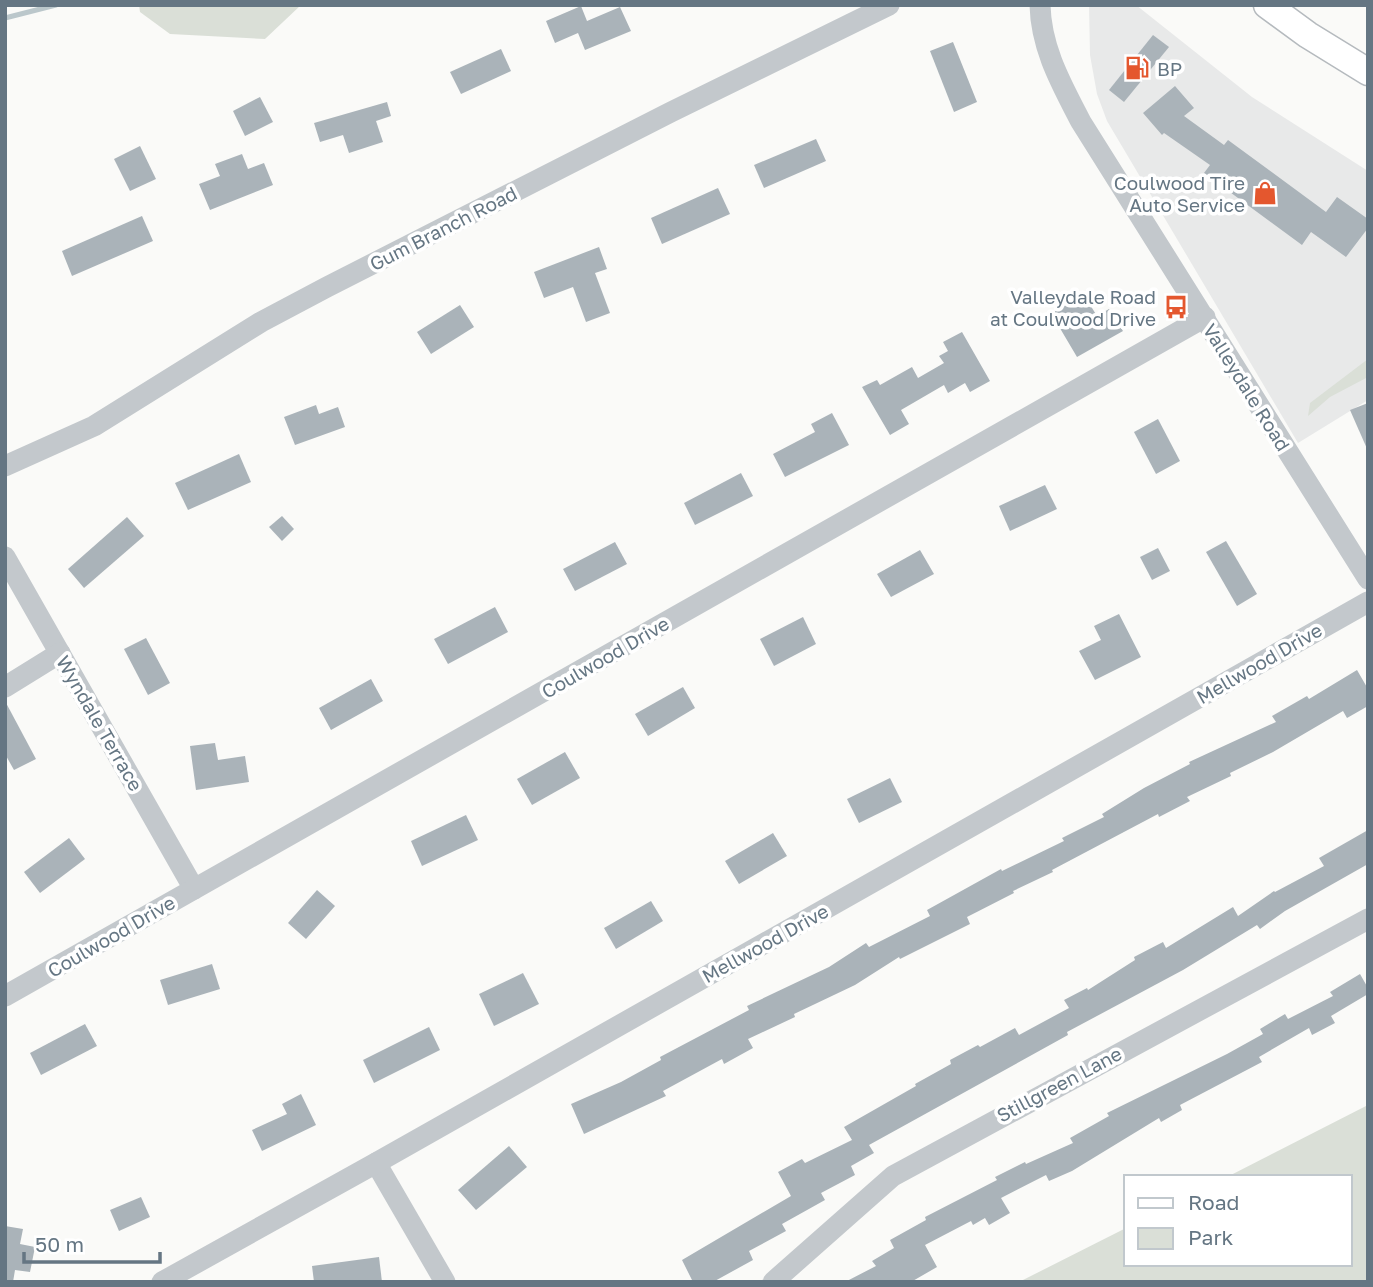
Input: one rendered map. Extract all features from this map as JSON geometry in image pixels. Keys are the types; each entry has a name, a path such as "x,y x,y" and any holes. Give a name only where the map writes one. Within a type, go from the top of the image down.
{"main road":[{"path":"1267,5 1308,35 1368,72"}],"street":[{"name":"Gum Branch Road","path":"5,466 94,426 261,322 327,287 659,118 889,5"},
{"name":"Valleydale Road","path":"1040,5 1048,53 1082,122 1368,579"},
{"name":"Coulwood Drive","path":"5,996 1205,317"},
{"name":"Wyndale Terrace","path":"5,557 194,889"},
{"name":"Mellwood Drive","path":"162,1282 1368,602"},
{"path":"5,687 60,653"},
{"name":"Stillgreen Lane","path":"773,1282 893,1176 1368,919"},
{"path":"376,1163 445,1282"}],"shaded area":[{"path":"1089,5 1136,5 1252,97 1368,171 1368,400 1298,443 1107,121 1097,94 1090,55"}],"green space":[{"path":"139,5 301,5 265,39 170,34 140,12"},
{"path":"1368,359 1368,377 1330,397 1308,416 1310,403"},
{"path":"1368,1107 1368,1282 1019,1282 1124,1229 1124,1266 1352,1266 1352,1175 1231,1175"}],"building":[{"path":"581,6 587,21 620,7 631,31 585,50 578,33 555,43 546,21"},
{"path":"1153,35 1169,47 1124,102 1109,90"},
{"path":"953,42 977,102 954,112 930,51"},
{"path":"501,49 511,71 461,94 450,72"},
{"path":"1175,86 1194,108 1184,116 1224,145 1228,140 1326,212 1337,197 1368,219 1368,228 1346,257 1311,232 1302,245 1204,173 1210,165 1164,133 1162,135 1143,113"},
{"path":"260,97 273,122 245,136 233,111"},
{"path":"387,102 391,116 376,121 383,142 349,153 343,135 320,142 314,123"},
{"path":"816,139 826,161 764,188 754,165"},
{"path":"140,146 156,179 130,191 114,159"},
{"path":"242,154 248,169 264,163 273,185 210,210 199,184 220,176 215,164"},
{"path":"718,188 730,214 662,244 651,218"},
{"path":"142,216 153,241 72,276 62,251"},
{"path":"599,247 607,269 595,273 610,313 586,322 573,287 544,298 534,272"},
{"path":"1084,295 1097,316 1109,309 1123,331 1077,357 1051,313"},
{"path":"460,305 474,327 431,354 417,332"},
{"path":"962,332 990,381 970,392 965,383 948,393 944,385 901,410 909,424 890,435 862,387 877,380 880,385 912,367 918,378 944,363 939,356 948,351 943,342"},
{"path":"1368,403 1368,451 1350,410"},
{"path":"316,405 319,414 338,407 345,427 295,445 284,417"},
{"path":"832,413 849,445 785,477 773,454 815,432 811,424"},
{"path":"1158,419 1180,461 1156,474 1134,432"},
{"path":"239,454 251,482 188,510 175,483"},
{"path":"741,473 753,496 695,525 684,503"},
{"path":"1045,485 1057,509 1010,531 999,506"},
{"path":"282,516 294,529 282,541 269,527"},
{"path":"127,517 144,536 84,588 68,569"},
{"path":"1226,541 1257,594 1237,606 1206,552"},
{"path":"615,542 627,564 575,591 563,569"},
{"path":"1158,548 1170,571 1152,580 1140,557"},
{"path":"920,550 934,574 891,597 877,574"},
{"path":"495,607 508,632 448,664 434,639"},
{"path":"1119,614 1141,657 1095,680 1079,651 1101,640 1094,626"},
{"path":"803,617 816,644 774,666 760,639"},
{"path":"146,638 170,683 148,695 124,649"},
{"path":"1357,670 1368,689 1368,706 1347,718 1343,711 1273,752 1230,773 1231,776 1187,797 1190,801 1159,817 1158,814 1013,891 1014,893 967,917 970,924 900,959 899,957 855,985 748,1039 753,1048 724,1064 722,1059 663,1091 666,1096 584,1134 571,1104 621,1082 661,1060 660,1057 749,1010 747,1006 829,967 866,943 869,947 930,916 927,910 1001,869 1002,871 1064,841 1062,838 1104,817 1102,814 1144,788 1190,764 1189,762 1276,722 1272,716 1307,696 1309,699"},
{"path":"371,679 383,701 331,730 319,708"},
{"path":"683,687 695,708 648,736 635,714"},
{"path":"5,701 36,759 14,770 5,754"},
{"path":"215,743 218,760 245,756 249,782 196,790 190,746"},
{"path":"565,752 580,778 532,805 517,779"},
{"path":"890,778 902,802 859,823 847,799"},
{"path":"466,815 478,840 422,866 411,841"},
{"path":"1368,830 1368,864 1285,911 1260,929 1257,925 1183,970 1067,1032 1068,1035 869,1145 874,1153 851,1166 855,1175 821,1193 825,1200 782,1224 786,1231 749,1251 753,1260 713,1282 693,1282 682,1260 791,1196 778,1172 802,1159 805,1163 852,1140 844,1127 916,1086 915,1084 951,1064 950,1060 978,1045 980,1047 1015,1028 1019,1035 1069,1008 1064,1000 1087,988 1088,990 1135,960 1134,957 1163,942 1166,948 1233,907 1238,916 1274,891 1324,866 1319,858"},
{"path":"773,833 787,856 739,884 725,861"},
{"path":"69,838 85,859 40,893 24,872"},
{"path":"317,890 335,906 306,939 288,923"},
{"path":"651,901 663,921 616,949 604,928"},
{"path":"212,964 220,989 168,1005 160,980"},
{"path":"523,973 539,1004 494,1026 479,994"},
{"path":"1360,974 1368,988 1368,994 1331,1016 1335,1023 1312,1035 1309,1028 1259,1057 1262,1062 1180,1105 1182,1110 1161,1122 1159,1118 1072,1171 1049,1181 1046,1175 1001,1198 1010,1213 989,1225 985,1218 973,1225 971,1221 925,1245 937,1267 911,1282 845,1282 876,1266 872,1261 894,1248 890,1240 926,1220 925,1217 997,1180 995,1177 1025,1162 1026,1164 1073,1143 1070,1138 1109,1116 1107,1113 1263,1034 1260,1029 1285,1014 1288,1019 1333,996 1330,992"},
{"path":"85,1024 97,1046 41,1075 30,1053"},
{"path":"429,1027 440,1050 374,1083 363,1060"},
{"path":"301,1094 316,1125 262,1151 252,1130 287,1114 282,1104"},
{"path":"509,1146 527,1167 476,1210 458,1190"},
{"path":"141,1197 150,1217 119,1231 110,1210"},
{"path":"5,1226 23,1229 20,1244 35,1247 30,1272 15,1270 13,1282 5,1282"},
{"path":"379,1257 382,1282 314,1282 312,1266"}],"waterway":[{"path":"5,18 56,5"}],"place":[{"name":"BP","path":"1137,68"},
{"name":"Coulwood Tire Auto Service","path":"1265,193"},
{"name":"Valleydale Road at Coulwood Drive","path":"1176,307"}]}
